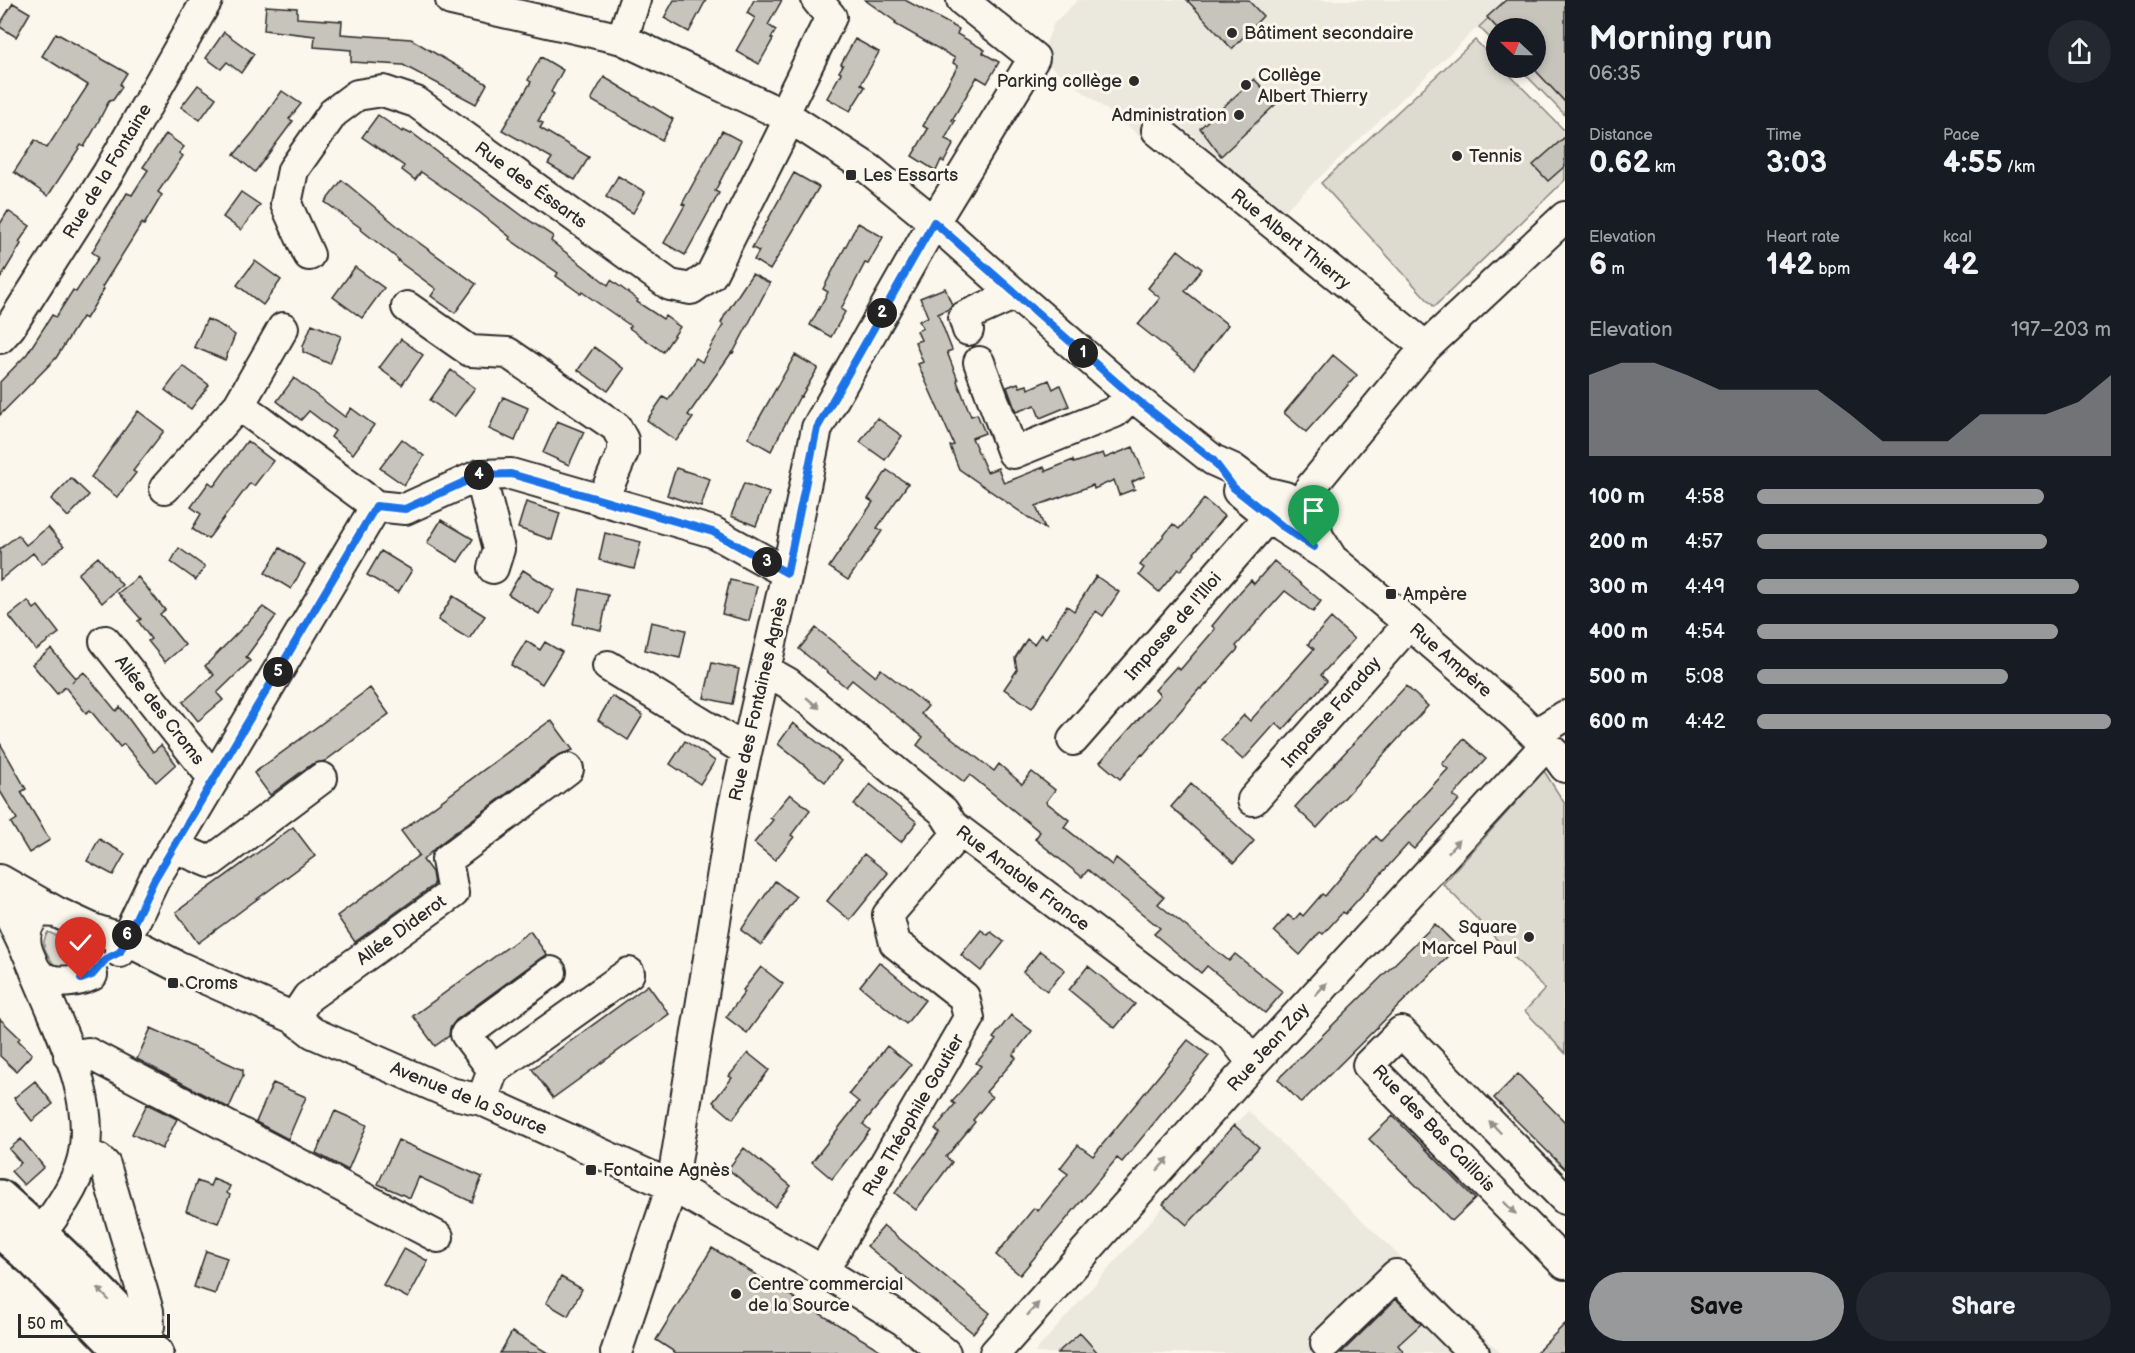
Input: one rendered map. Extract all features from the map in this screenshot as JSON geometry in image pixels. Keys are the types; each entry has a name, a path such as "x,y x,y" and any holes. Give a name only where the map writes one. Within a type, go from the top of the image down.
{"main road":[{"path":"0,1197 33,1243"},
{"path":"0,1231 33,1243 76,1267 143,1339"}],"street":[{"name":"Rue de la Fontaine","path":"0,338 10,327 108,173 207,0"},
{"path":"622,39 635,0"},
{"name":"Rue des Éssarts","path":"309,255 286,204 293,170 333,113 357,94 383,91 416,102 670,285 691,289 711,275 831,17 817,0"},
{"name":"Rue des Fontaines Agnès","path":"616,1353 672,1186 731,821 817,428 934,222 1034,58 962,0"},
{"name":"Rue Ampère","path":"465,2 622,39 786,116 869,169 934,222 1131,395 1213,460 1230,484 1289,513 1332,559 1409,624 1549,749"},
{"name":"Rue Albert Thierry","path":"1157,130 1425,347"},
{"name":"Impasse de l'Illoi","path":"1073,740 1261,525 1289,513 1425,347 1565,217"},
{"path":"968,330 964,317 1015,294"},
{"path":"407,308 470,351 508,353 616,427 623,440 623,453 602,501"},
{"path":"165,488 239,405 283,328"},
{"path":"979,362 1013,453 1115,412 1131,395"},
{"path":"239,405 376,506 405,509 480,475 511,474 713,532 787,573"},
{"path":"480,475 499,549 493,568"},
{"path":"68,1051 66,1026 70,1008 78,991 115,956 174,847 376,506"},
{"name":"Impasse Faraday","path":"1253,800 1409,624"},
{"name":"Allée des Croms","path":"105,641 214,779"},
{"path":"608,666 745,750"},
{"name":"Rue Anatole France","path":"765,670 788,683 943,810 952,825 1233,1037 1253,1063"},
{"name":"Rue Jean Zay","path":"994,1353 1253,1063 1549,749 1565,716"},
{"name":"Allée Diderot","path":"294,1018 308,997 453,892 447,860 568,769"},
{"path":"174,847 210,862 322,778"},
{"name":"Rue Théophile Gautier","path":"823,1271 969,1018 964,997 895,943 888,915 960,831"},
{"name":"Avenue de la Source","path":"0,880 56,912 95,930 115,956 294,1018 313,1033 450,1093 482,1100 672,1186 823,1271 903,1320 945,1353"},
{"path":"0,895 31,960 68,1051 84,1102 86,1121 84,1154 76,1178 33,1243"},
{"path":"56,912 41,911 30,921 25,934 31,960 46,978 62,981 81,979 115,956"},
{"path":"493,1070 465,1034 551,972"},
{"path":"482,1100 493,1070 629,973"},
{"name":"Rue des Bas Caillois","path":"1565,1199 1401,1032 1368,1065 1565,1264"},
{"path":"68,1051 88,1053 438,1238"},
{"path":"84,1154 98,1159 105,1165 143,1339"},
{"path":"1326,1343 1396,1275 1474,1353"}],"shaded area":[{"name":"Collège Albert Thierry","path":"1078,0 1506,0 1284,211 1167,114 1139,135 1040,58 1054,23"},
{"path":"1507,0 1565,0 1565,115 1529,78 1546,78 1546,18 1488,18"},
{"path":"1486,20 1486,34 1479,27"},
{"name":"Tennis","path":"1475,40 1486,51 1486,78 1513,78 1565,131 1565,180 1434,307 1321,183"},
{"name":"Square Marcel Paul","path":"1544,771 1565,804 1565,1053 1525,1011 1545,989 1443,884"},
{"path":"48,932 83,948 88,953 82,962 74,966 54,965 44,945"},
{"path":"1248,1111 1501,1353 1034,1353"}],"building":[{"path":"674,0 706,0 689,32 664,18"},
{"path":"754,0 782,0 768,25 776,30 771,38 773,39 759,64 736,51 755,18 747,13"},
{"path":"865,0 905,0 959,29 957,34 985,50 983,53 999,62 987,83 977,77 952,120 955,121 945,139 954,143 944,162 941,160 936,171 912,156 928,129 923,126 958,66 953,63 955,58 895,24 896,22"},
{"name":"Bâtiment secondaire","path":"1187,0 1248,0 1263,16 1232,49"},
{"path":"1506,0 1565,0 1565,102 1543,78 1546,78 1546,18 1487,17"},
{"path":"13,3 30,13 16,37 0,27"},
{"path":"266,6 297,8 297,18 342,21 341,34 411,39 487,84 476,104 403,65 351,62 351,50 314,47 315,36 264,30"},
{"path":"224,32 254,54 241,73 227,62 221,69 206,58"},
{"path":"56,33 127,73 120,84 122,87 113,100 109,101 84,147 81,145 48,196 14,172 35,140 47,148 88,85 42,56"},
{"path":"855,39 879,52 861,84 865,87 850,111 827,98 841,73 839,72 843,65 841,64"},
{"path":"541,57 563,70 551,92 554,94 538,121 543,123 540,128 589,157 575,180 548,164 552,158 502,130 531,82 528,80"},
{"path":"604,77 673,119 662,140 591,100"},
{"name":"Administration","path":"1254,79 1277,103 1221,156 1200,128"},
{"path":"198,85 216,98 200,120 181,107"},
{"path":"282,91 301,104 289,119 293,121 255,172 234,155"},
{"path":"378,115 402,132 403,130 412,133 553,236 551,241 608,285 611,280 638,300 637,302 663,319 665,316 680,327 663,352 629,328 631,326 556,276 558,273 509,239 510,237 479,212 421,172 415,180 402,170 404,166 362,137"},
{"path":"722,131 741,141 715,191 719,193 685,255 664,243 685,205 682,204"},
{"path":"166,134 184,147 179,153 183,156 158,192 162,195 102,287 104,289 86,319 82,317 56,358 0,415 0,382 27,354 52,315 56,317 73,290 76,292 99,257 92,252 127,193 132,195 148,170 143,167"},
{"path":"1565,137 1565,166 1548,181 1533,165"},
{"path":"794,173 819,187 770,270 754,260 759,251 752,248"},
{"path":"618,176 645,192 633,213 606,197"},
{"path":"342,180 407,234 476,284 455,313 431,296 436,289 325,202"},
{"path":"241,192 260,205 241,230 223,217"},
{"path":"8,211 30,226 0,279 0,224"},
{"path":"858,223 883,237 868,264 865,263 841,309 845,312 831,337 810,325 828,292 823,289"},
{"path":"1178,250 1202,269 1185,291 1228,325 1194,369 1138,325 1160,298 1148,288"},
{"path":"255,261 281,280 263,305 237,285"},
{"path":"355,267 384,288 362,318 333,297"},
{"path":"752,274 770,283 733,353 688,415 693,418 676,441 647,420 663,397 668,400 696,358 702,362 723,325 721,323 725,315"},
{"path":"945,288 952,305 938,314 952,350 947,352 957,381 971,416 977,414 985,433 972,438 987,472 998,468 1004,483 1044,467 1046,471 1073,460 1074,463 1103,453 1105,458 1133,447 1145,476 1132,482 1135,489 1119,495 1114,480 1094,489 1093,485 1036,506 1045,529 959,469 950,446 954,445 918,364 923,362 915,342 921,340 917,331 923,328 919,321 928,317 920,298"},
{"path":"207,319 235,335 225,360 194,347"},
{"path":"312,324 341,336 330,364 303,352 303,346"},
{"path":"401,339 423,355 402,385 379,368"},
{"path":"594,347 624,369 608,391 578,370"},
{"path":"795,355 818,368 800,396 771,451 748,438"},
{"path":"1333,355 1357,375 1306,432 1284,413"},
{"path":"183,366 209,385 191,409 165,390"},
{"path":"451,370 475,388 454,417 430,400"},
{"path":"294,378 345,417 351,408 374,425 353,454 331,437 335,431 309,411 301,420 277,401"},
{"path":"1049,380 1053,389 1060,385 1069,406 1040,418 1035,405 1016,412 1007,387 1018,383 1020,387 1027,385 1028,389"},
{"path":"503,397 528,408 515,441 489,429"},
{"path":"138,411 164,431 133,471 136,473 117,497 91,477"},
{"path":"877,418 902,436 885,460 860,442"},
{"path":"557,421 584,432 569,465 543,453"},
{"path":"402,439 424,456 404,485 380,468"},
{"path":"247,441 273,461 254,486 250,483 208,539 192,529 201,514 191,507 209,482 214,486"},
{"path":"676,468 710,479 701,507 667,495"},
{"path":"887,470 908,484 877,528 882,531 848,580 829,567 873,502 868,499"},
{"path":"71,478 89,495 68,517 51,499"},
{"path":"744,483 769,493 756,526 731,516"},
{"path":"1204,499 1224,516 1195,554 1180,571 1178,569 1159,592 1139,575 1144,568 1140,565 1173,524 1179,529"},
{"path":"526,502 560,513 552,540 518,528"},
{"path":"441,520 473,539 458,562 427,543"},
{"path":"48,527 64,546 42,564 33,553 0,580 0,549 18,535 26,545"},
{"path":"605,533 641,542 634,569 599,560"},
{"path":"179,548 205,567 196,580 171,562"},
{"path":"280,548 305,564 291,589 265,573"},
{"path":"381,551 412,570 398,593 367,575"},
{"path":"98,557 122,585 102,603 78,574"},
{"path":"1274,561 1321,601 1313,612 1285,591 1236,646 1238,649 1202,689 1200,688 1120,779 1100,762 1160,695 1155,690 1176,667 1180,670 1215,629 1212,626 1240,592 1251,580 1254,584"},
{"path":"523,570 554,590 539,614 508,594"},
{"path":"1096,576 1119,592 1103,616 1096,611 1032,708 1004,689 1017,670 1015,658 1027,639 1034,644 1041,634 1046,638 1067,606 1074,611"},
{"path":"138,577 165,610 160,614 185,645 165,662 148,641 151,639 138,621 141,619 118,593"},
{"path":"730,580 757,586 749,621 722,614"},
{"path":"580,589 608,595 601,630 573,624"},
{"path":"453,596 485,616 469,639 438,620"},
{"path":"28,601 34,609 38,606 59,633 36,650 9,616"},
{"path":"263,607 276,616 246,657 250,661 217,693 223,700 198,721 183,702 214,675 205,666"},
{"path":"1331,618 1354,639 1321,675 1327,681 1283,730 1276,723 1243,760 1221,740 1244,715 1250,721 1314,649 1308,644"},
{"path":"651,622 686,630 680,658 645,650"},
{"path":"816,628 875,676 881,669 928,706 921,714 994,771 999,764 1022,784 1032,772 1055,790 1046,802 1069,820 1064,827 1112,865 1116,858 1164,897 1158,904 1229,961 1235,954 1283,992 1265,1013 1207,966 1201,973 1154,934 1160,928 1088,870 1082,877 1035,839 1040,832 970,775 964,782 917,745 923,737 852,680 846,687 799,649"},
{"path":"526,641 540,650 545,642 562,652 542,684 511,665"},
{"path":"51,649 76,678 72,682 84,672 116,711 120,707 153,752 161,745 176,764 156,782 124,744 120,747 90,710 86,713 65,687 57,694 32,664"},
{"path":"712,663 739,669 732,704 704,698"},
{"path":"1406,686 1428,706 1317,828 1295,807"},
{"path":"370,688 389,714 325,761 312,764 270,795 254,773"},
{"path":"612,696 643,715 628,740 598,720"},
{"path":"551,720 573,750 558,755 437,846 423,860 432,872 434,885 355,942 337,916 419,855 401,831"},
{"path":"793,723 841,761 825,782 778,744"},
{"path":"1464,739 1486,759 1453,796 1459,800 1414,849 1408,844 1345,914 1343,912 1323,934 1320,932 1300,955 1274,931 1288,915 1294,920 1300,913 1303,916 1322,894 1325,896 1376,836 1381,841 1448,769 1442,764"},
{"path":"685,741 715,761 700,784 670,764"},
{"path":"0,743 26,789 21,792 50,840 29,853 11,823 17,819 0,791"},
{"path":"870,784 917,822 901,842 854,805"},
{"path":"1191,784 1254,841 1234,863 1171,807"},
{"path":"790,794 810,810 791,835 794,837 775,860 754,843 773,820 770,818"},
{"path":"293,827 315,856 198,943 176,912"},
{"path":"99,839 125,854 113,875 87,861"},
{"path":"864,854 888,873 850,920 827,901"},
{"path":"775,881 796,897 761,945 741,930"},
{"path":"1435,924 1458,947 1301,1103 1278,1079"},
{"path":"981,930 988,935 991,932 1004,942 981,971 961,955"},
{"path":"530,931 547,955 456,1020 450,1028 449,1036 435,1046 413,1016"},
{"path":"1040,951 1065,970 1047,991 1023,972"},
{"path":"879,962 925,1000 906,1024 860,986"},
{"path":"1088,966 1135,1004 1115,1028 1069,990"},
{"path":"761,967 783,984 747,1033 726,1017"},
{"path":"648,985 669,1014 553,1098 532,1069"},
{"path":"1011,1015 1032,1031 1013,1055 1016,1058 986,1092 992,1097 946,1157 952,1162 916,1210 895,1193 940,1133 935,1129 955,1104 952,1102 981,1066 976,1063 996,1040 993,1038"},
{"path":"0,1019 20,1038 18,1040 32,1054 16,1071 0,1056"},
{"path":"151,1028 243,1070 243,1076 229,1108 137,1059"},
{"path":"1188,1040 1209,1056 1122,1162 1117,1158 1020,1275 996,1255 1034,1208 1038,1211 1068,1174 1060,1168 1078,1145 1093,1156"},
{"path":"887,1046 911,1065 863,1124 870,1130 832,1179 812,1162 859,1102 849,1094"},
{"path":"748,1053 769,1070 733,1119 713,1102 732,1078 729,1076"},
{"path":"1518,1074 1565,1122 1565,1169 1494,1098"},
{"path":"35,1081 53,1104 32,1121 14,1098"},
{"path":"273,1083 306,1097 288,1139 256,1122"},
{"path":"147,1104 177,1119 162,1149 132,1134"},
{"path":"335,1111 367,1125 348,1170 316,1153"},
{"path":"1393,1116 1475,1199 1452,1221 1369,1139"},
{"path":"1234,1125 1259,1147 1187,1225 1163,1204"},
{"path":"21,1139 44,1167 24,1185 11,1171 21,1163 9,1149"},
{"path":"398,1140 482,1177 472,1202 419,1177 410,1198 378,1184"},
{"path":"744,1148 791,1186 775,1207 728,1169"},
{"path":"213,1179 230,1186 227,1193 230,1195 218,1223 186,1211 197,1181 210,1186"},
{"path":"884,1226 990,1313 973,1333 867,1246"},
{"path":"404,1248 428,1261 408,1298 383,1285"},
{"name":"Centre commercial de la Source","path":"712,1248 885,1353 676,1353 656,1340"},
{"path":"206,1251 227,1258 215,1294 194,1287"},
{"path":"561,1277 582,1289 568,1316 546,1303"},
{"path":"1396,1299 1421,1324 1398,1345 1404,1353 1341,1353"},
{"path":"1565,1324 1565,1353 1536,1353"},
{"path":"512,1332 548,1353 500,1353"},
{"path":"1080,1333 1098,1353 1057,1353"}],"place":[{"name":"Bâtiment secondaire","path":"1232,33"},
{"name":"Parking collège","path":"1134,81"},
{"name":"Collège Albert Thierry","path":"1246,85"},
{"name":"Administration","path":"1239,115"},
{"name":"Tennis","path":"1457,156"},
{"name":"Les Essarts","path":"851,175"},
{"name":"Ampère","path":"1391,594"},
{"name":"Square Marcel Paul","path":"1529,937"},
{"name":"Croms","path":"173,983"},
{"name":"Fontaine Agnès","path":"591,1170"},
{"name":"Centre commercial de la Source","path":"736,1294"}],"route":[{"path":"81,979 92,975 106,959 120,952 154,880 376,506 405,509 480,475 511,474 713,532 787,573 817,428 934,222 1131,395 1213,460 1234,488 1287,530 1314,547"}]}
